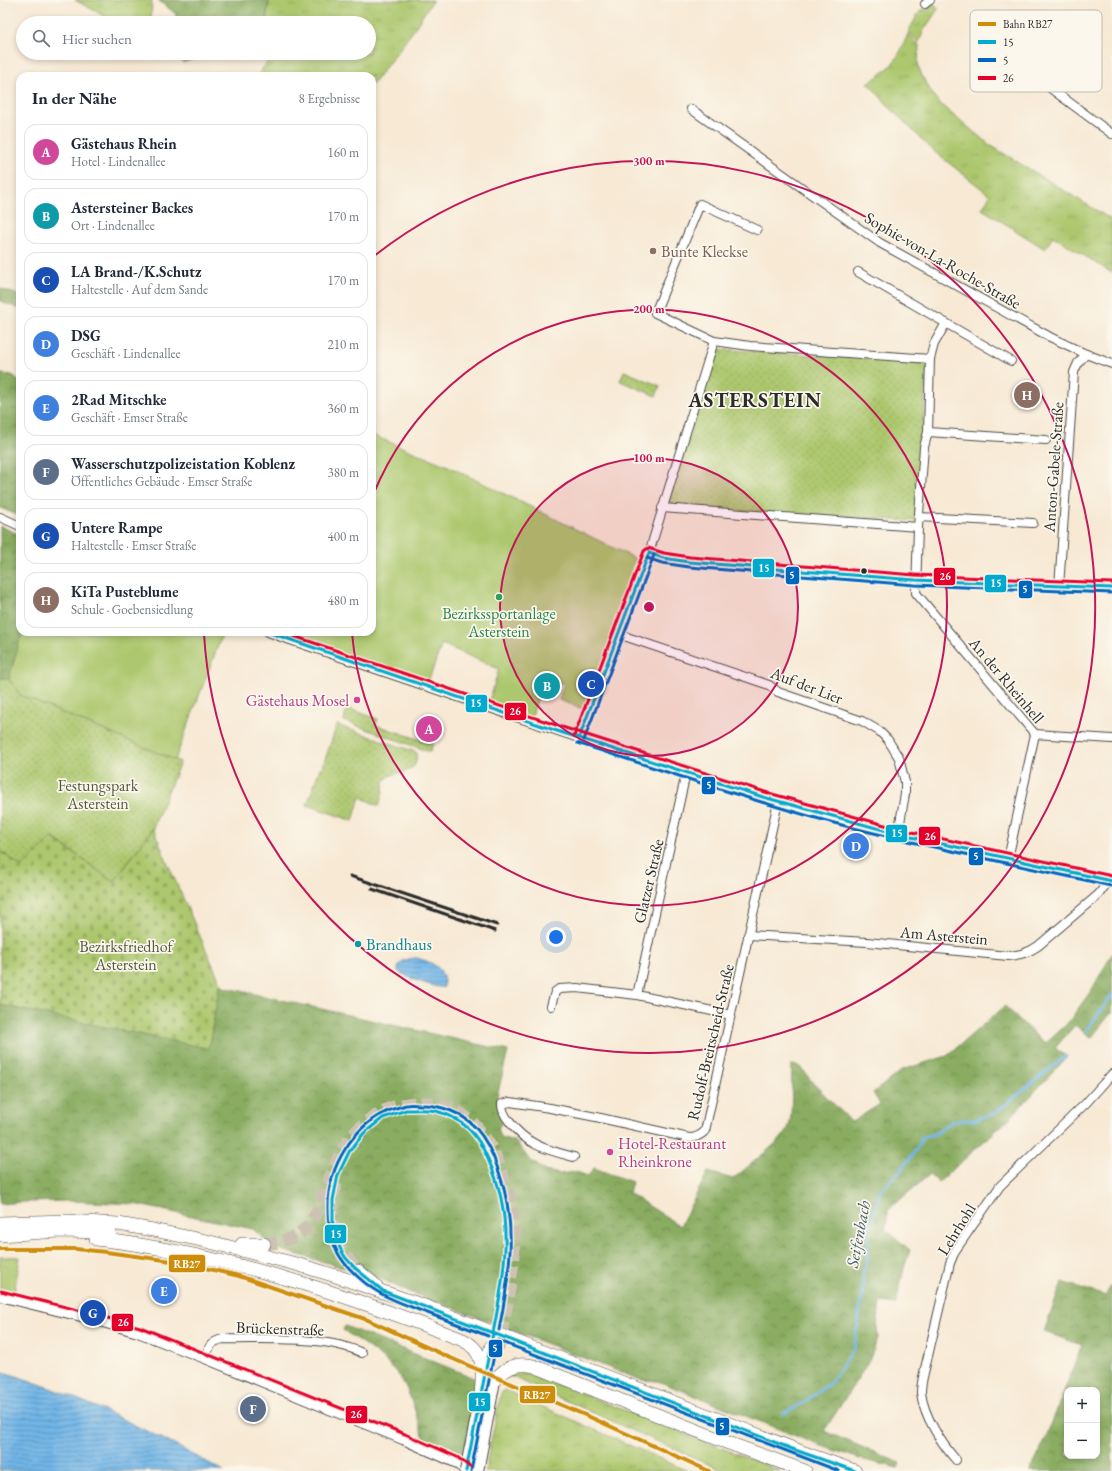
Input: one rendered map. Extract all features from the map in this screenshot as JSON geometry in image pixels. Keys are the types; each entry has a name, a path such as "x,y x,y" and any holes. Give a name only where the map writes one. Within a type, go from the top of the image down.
{"highway":[{"path":"0,1223 52,1220 104,1223 148,1229 206,1241 296,1264 386,1292 855,1471"},
{"path":"0,1235 35,1232 89,1231 121,1233 152,1238 232,1256 338,1285 417,1312 832,1471"},
{"path":"35,1232 108,1240 169,1251 290,1280 369,1305 463,1340 474,1348 492,1370"},
{"path":"206,1241 264,1244"},
{"path":"358,1271 386,1292"},
{"path":"481,1398 492,1370 494,1348"},
{"path":"492,1370 520,1365 530,1365 723,1441 805,1471"}],"main road":[{"path":"476,1471 492,1370"},
{"path":"466,1471 481,1398"}],"street":[{"path":"1055,92 1112,134"},
{"name":"Sophie-von-La-Roche-Straße","path":"691,109 880,243 1050,337 1086,354 1112,364"},
{"path":"757,230 700,204 654,313 714,341 750,346 930,359"},
{"path":"858,272 1011,361"},
{"name":"An der Rheinhell","path":"946,323 934,344 930,359 928,432 924,447 918,527 916,593 1035,734 1008,858"},
{"path":"579,738 649,553 714,341"},
{"name":"Anton-Gabele-Straße","path":"1059,586 1074,372 1078,363 1086,354"},
{"name":"Anton-Gabele-Straße","path":"928,432 1046,440"},
{"path":"662,508 918,527"},
{"path":"0,517 16,524"},
{"path":"919,517 1033,523"},
{"path":"649,553 663,558 689,562 916,580 1112,588"},
{"name":"Auf der Lier","path":"618,634 769,685 778,692 862,721 879,731 893,747 903,770 905,794 898,834"},
{"path":"279,636 478,705 778,802 898,834 1110,881"},
{"path":"1035,734 1112,740"},
{"name":"Glatzer Straße","path":"637,995 686,773"},
{"name":"Rudolf-Breitscheid-Straße","path":"574,1157 536,1146 523,1137 505,1116 502,1110 502,1104 507,1102 520,1103 596,1117 689,1138 696,1138 702,1135 705,1131 778,802"},
{"name":"Am Asterstein","path":"748,935 867,942 1008,956 1019,955 1030,952 1038,946 1099,894 1110,881"},
{"path":"551,1006 555,992 559,989 578,988 637,995 731,1015"},
{"name":"Lehrhohl","path":"956,1460 941,1442 925,1408 921,1393 923,1377 950,1263 955,1251 1000,1186 1086,1103 1112,1074"},
{"path":"0,1296 131,1330 205,1358 403,1438 455,1462 466,1471"},
{"name":"Brückenstraße","path":"205,1358 211,1344 216,1341 223,1340 324,1342 354,1349 362,1353"}],"green space":[{"path":"75,0 152,0 151,16 104,16"},
{"path":"158,0 270,0 267,16 176,16 176,14"},
{"path":"270,0 433,0 410,35 376,80 376,72 260,72 269,60 376,60 376,16 267,16"},
{"path":"934,4 938,9 924,30 919,42 908,32 923,8 925,11"},
{"path":"908,34 919,45 918,66 923,78 935,98 948,111 990,145 1112,220 1112,273 1053,236 1045,249 982,209 990,195 936,153 893,111 868,83 883,73 893,63"},
{"path":"180,60 191,60 183,63"},
{"path":"0,288 16,294 16,307 0,301"},
{"path":"716,349 928,362 915,521 667,507"},
{"path":"624,371 660,386 656,396 620,381"},
{"path":"0,374 12,375 16,378 16,514 0,508"},
{"name":"Bezirkssportanlage Asterstein","path":"376,437 448,466 640,561 586,710 559,700 564,684 545,677 531,718 488,704 499,669 442,644 428,682 290,636 376,636"},
{"path":"0,526 16,533 16,636 21,636 9,679 0,678"},
{"path":"21,636 222,636 175,760 20,695 9,679"},
{"name":"Festungspark Asterstein","path":"0,678 9,679 20,695 180,762 153,828 114,882 52,837 22,867 0,851"},
{"path":"347,708 378,719 376,725 433,744 430,752 344,721"},
{"path":"337,725 416,752 415,764 410,770 391,775 384,781 379,806 360,797 353,821 307,805"},
{"name":"Bezirksfriedhof Asterstein","path":"153,828 222,986 219,986 210,1044 206,1048 0,1005 0,851 22,867 51,837 114,882"},
{"path":"1112,954 1112,1012 1091,1038 1075,1025 1055,1048 1067,1057 1010,1118 939,1182 929,1175 889,1209 885,1229 910,1250 904,1268 896,1304 880,1302 877,1328 878,1338 869,1361 824,1431 900,1463 898,1468 860,1459 816,1444 658,1381 641,1380 404,1290 380,1278 275,1248 253,1229 134,1204 71,1201 0,1204 0,1005 206,1048 210,1044 219,986 508,1051 497,1096 498,1110 503,1121 498,1128 501,1137 516,1142 529,1159 545,1171 560,1174 576,1172 588,1176 594,1168 632,1182 629,1193 680,1226 708,1172 733,1179 780,1140 786,1132 789,1126 791,1114 792,1065 801,1067 812,1082 852,1122 880,1104 873,1093 902,1070 947,1056 1005,1006 1045,1044 1067,1024 1091,991"},
{"path":"0,1257 20,1257 14,1294 0,1290"},
{"path":"1062,1282 1106,1296 1109,1287 1112,1288 1112,1471 1030,1471 1046,1438 1064,1392 1064,1459 1100,1459 1100,1387 1066,1387 1082,1345 1044,1332"},
{"path":"345,1326 477,1379 464,1453 424,1438 405,1385 400,1376 377,1354 343,1330"},
{"path":"521,1373 536,1376 781,1471 724,1471 510,1376"},
{"path":"505,1390 688,1471 485,1471 501,1393"}],"water":[{"path":"416,958 427,961 440,970 444,980 444,987 420,982 398,971 398,967 401,962"},
{"path":"0,1371 58,1391 114,1415 224,1471 0,1471"}],"waterway":[{"name":"Seifenbach","path":"1086,1031 1112,995"},
{"name":"Seifenbach","path":"783,1414 806,1401 831,1382 854,1349 863,1287 863,1272 868,1257 868,1238 880,1191 901,1170 923,1137 935,1134 951,1122 975,1120 995,1113 1066,1056"}],"tunnel":[{"path":"264,1244 291,1238 299,1234 308,1226 318,1209 334,1168 345,1146 359,1128 376,1115 396,1106 407,1104 425,1103 441,1105 455,1110 468,1119 488,1142 502,1173 511,1208 514,1229 513,1259 498,1349"},
{"path":"336,1183 332,1208 334,1230 343,1251 358,1271"}],"railway":[{"path":"350,876 497,925"},
{"path":"372,889 495,931"}],"rail line":[{"name":"RB27","path":"0,1249 76,1249 106,1252 179,1262 239,1276 368,1320 446,1356 592,1418 709,1471"}],"transit line":[{"name":"26","path":"574,736 644,551 648,548 664,553 690,557 915,575 1112,583"},
{"name":"15","path":"649,553 663,558 689,562 915,580 1112,588"},
{"name":"15","path":"579,738 649,553"},
{"name":"5","path":"584,740 654,555"},
{"name":"5","path":"647,558 662,563 689,567 915,585 1112,593"},
{"name":"15","path":"280,636 557,731 763,797 902,835 1112,881"},
{"name":"26","path":"294,636 559,726 765,792 903,830 1112,876"},
{"name":"5","path":"577,743 737,795 834,823 937,848 1111,886"},
{"name":"5","path":"488,1336 386,1297 368,1285 349,1268 335,1248 330,1233 328,1217 329,1193 332,1178 346,1148 355,1136 366,1125 379,1116 393,1109 408,1105 429,1105 444,1108 458,1114 470,1122 483,1137 489,1147 496,1163 504,1189 510,1229 509,1269 499,1330"},
{"name":"15","path":"406,1110 436,1111 454,1118 462,1123 474,1135 488,1159 502,1202 505,1223 504,1266 493,1333 383,1291 355,1268 345,1257 340,1248 333,1225 333,1200 338,1175 349,1152 364,1133 383,1118 406,1110"},
{"name":"26","path":"1,1291 140,1327 405,1434 457,1457 470,1467"},
{"name":"15","path":"466,1471 493,1333"},
{"name":"15","path":"493,1333 795,1450 855,1471"},
{"name":"5","path":"471,1471 497,1340 839,1471"}],"place":[{"name":"Bunte Kleckse","path":"653,251"},
{"name":"KiTa Pusteblume","path":"1027,395"},
{"name":"Bezirkssportanlage Asterstein","path":"499,597"},
{"name":"LA Brand-/K.Schutz","path":"591,684"},
{"name":"Astersteiner Backes","path":"547,686"},
{"name":"Gästehaus Mosel","path":"357,700"},
{"name":"Gästehaus Rhein","path":"429,729"},
{"name":"DSG","path":"856,846"},
{"name":"Brandhaus","path":"358,944"},
{"name":"Hotel-Restaurant Rheinkrone","path":"610,1152"},
{"name":"2Rad Mitschke","path":"164,1291"},
{"name":"Untere Rampe","path":"93,1313"},
{"name":"Wasserschutzpolizeistation Koblenz","path":"253,1409"}],"district":[{"name":"ASTERSTEIN","path":"755,400"}]}
